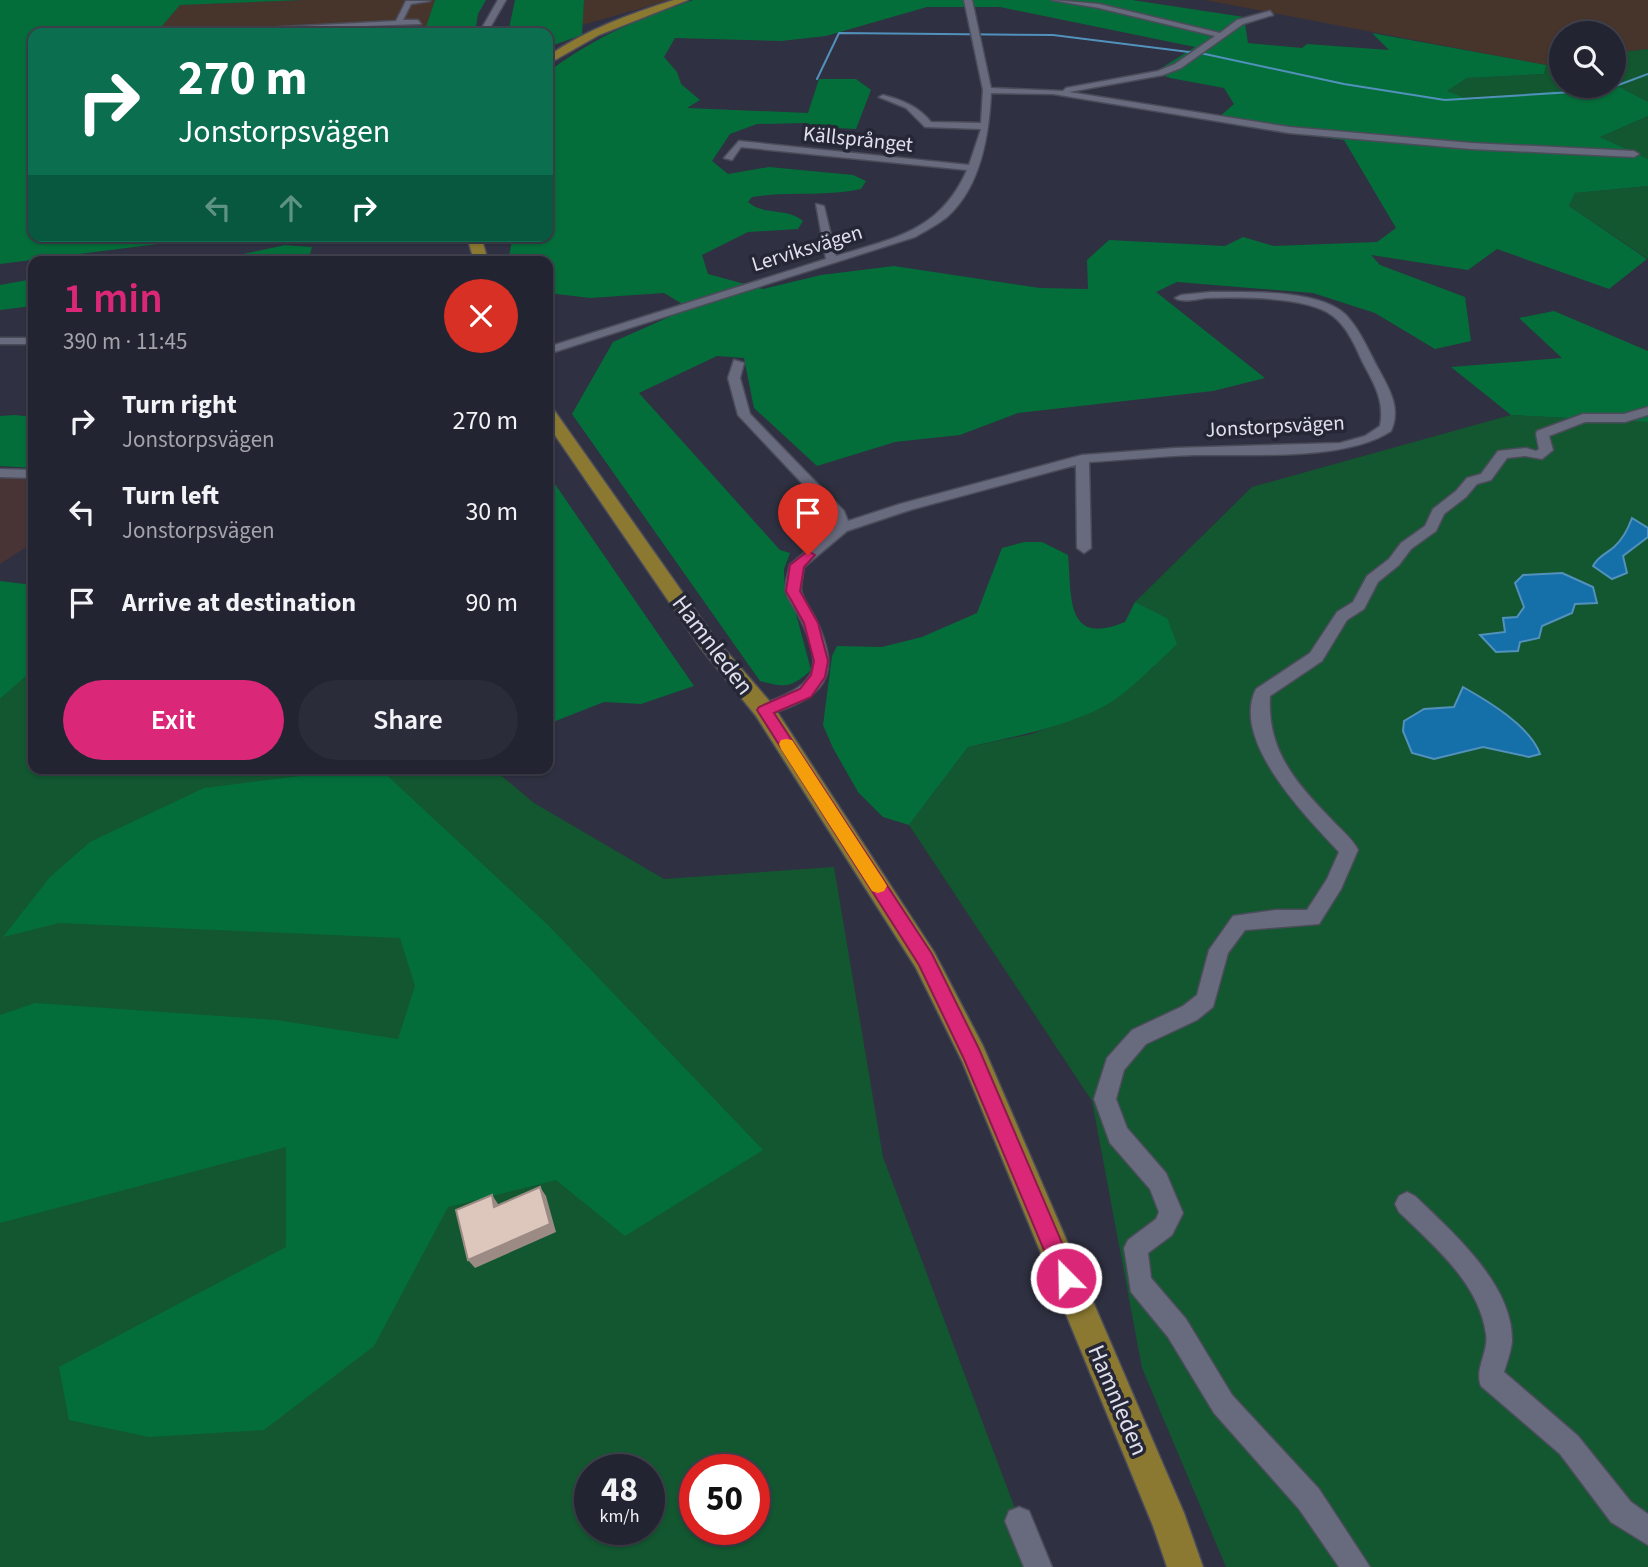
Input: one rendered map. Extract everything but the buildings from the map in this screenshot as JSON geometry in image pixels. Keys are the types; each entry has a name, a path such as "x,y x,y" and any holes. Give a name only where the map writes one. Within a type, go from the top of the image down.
{"main road":[{"path":"553,58 622,21 683,0"},
{"name":"Hamnleden","path":"553,420 707,642 764,710 925,960 972,1055 1171,1526 1185,1567"}],"street":[{"path":"486,28 502,0"},
{"name":"Lerviksvägen","path":"553,349 911,235 943,215 961,195 973,168 985,126 987,90 968,0"},
{"path":"1056,0 1099,6 1220,35"},
{"path":"399,22 408,2 426,1 416,28"},
{"path":"1053,92 1160,72 1178,66 1240,22 1270,13"},
{"path":"257,28 418,22"},
{"path":"987,90 1053,92 1244,124 1348,135 1471,146 1634,154"},
{"path":"883,97 908,105 922,116 928,125 985,126"},
{"name":"Källsprånget","path":"729,158 739,144 973,168"},
{"path":"819,206 832,261"},
{"name":"Jonstorpsvägen","path":"764,710 806,693 818,677 821,661 811,623 793,591 797,565 842,528 1032,471 1082,459 1175,452 1340,447 1370,439 1386,428 1390,402 1352,330 1328,307 1295,299 1199,295 1181,298"},
{"path":"0,341 28,341"},
{"path":"738,363 734,378 744,415 839,514 842,528"},
{"path":"1356,1567 1309,1499 1223,1404 1177,1328 1140,1283 1136,1248 1164,1227 1171,1213 1158,1181 1118,1135 1105,1099 1115,1065 1139,1037 1190,1013 1206,1000 1219,950 1240,922 1312,918 1334,883 1349,850 1290,786 1265,742 1258,712 1262,693 1317,657 1342,616 1359,605 1372,579 1394,562 1406,546 1431,528 1438,512 1461,494 1472,481 1486,477 1503,454 1527,452 1538,456 1546,450 1542,434 1583,418 1625,418 1648,411"},
{"path":"1625,418 1648,425"},
{"path":"1082,459 1084,548"},
{"path":"0,473 28,474"},
{"path":"1407,1204 1461,1258 1488,1299 1500,1336 1490,1377 1569,1445 1621,1512 1648,1531"},
{"path":"1019,1521 1038,1567"}],"shaded area":[{"path":"303,0 435,0 426,28 160,28 180,5"},
{"path":"584,0 671,0 582,25"},
{"path":"1205,0 1648,0 1648,49 1626,52 1626,21 1549,21 1549,64"},
{"path":"0,477 28,480 28,546 0,564"}],"green space":[{"path":"0,0 303,0 180,5 160,28 28,28 28,242 174,242 63,256 28,256 28,260 0,264"},
{"path":"435,0 486,0 478,14 476,28 426,28"},
{"path":"515,0 584,0 582,35 553,45 553,28 509,28"},
{"path":"693,0 1132,0 1244,17 1248,43 1302,48 1307,44 1389,50 1372,33 1546,65 1544,74 1467,78 1447,91 1470,100 1549,91 1549,98 1626,98 1626,90 1648,102 1648,116 1600,137 1648,159 1648,186 1575,193 1569,206 1647,259 1609,289 1497,249 1468,270 1371,255 1380,265 1465,297 1471,341 1435,349 1375,313 1313,293 1177,282 1156,292 1265,378 1213,391 1018,413 960,435 895,442 817,466 754,408 744,358 717,356 639,393 780,550 790,553 784,569 785,595 795,610 811,670 787,685 768,683 760,681 572,414 613,342 689,308 664,293 590,298 553,294 553,256 509,256 512,242 553,242 553,68 601,38","holes":["927,7 1000,7 1195,47 1155,72 1170,78 1224,88 1234,104 1218,118 1239,126 1344,140 1396,228 1377,242 1274,246 1243,237 1225,246 1109,240 1087,260 1088,289 1040,288 894,266 821,275 763,289 708,274 702,255 748,232 798,229 803,221 790,214 754,206 748,202 752,197 847,191 861,189 866,181 853,175 769,167 728,174 712,161 730,134 757,124 806,123 815,127 856,129 871,90 856,79 819,79 808,113 687,108 700,100 681,84 677,72 664,57 675,38 781,41 826,36"]},
{"path":"1648,49 1648,102 1626,90 1626,52"},
{"path":"1549,64 1549,91 1470,100 1447,91 1467,78 1544,74 1546,65"},
{"path":"1648,116 1648,159 1600,137"},
{"path":"1648,186 1648,259 1569,206 1575,193"},
{"path":"285,245 312,247 309,256 234,256"},
{"path":"28,280 28,307 0,310 0,285"},
{"path":"1554,311 1648,351 1648,422 1511,415 1451,367 1562,358 1519,318"},
{"path":"1511,415 1648,422 1648,1567 1226,1567 1142,1368 1092,1101 909,825 968,747 1032,734 1105,706 1154,667 1167,618 1135,602 1252,487"},
{"path":"0,416 28,416 28,468 0,466"},
{"path":"553,481 694,686 641,704 604,702 553,722"},
{"path":"1024,542 1042,542 1068,555 1072,601 1082,623 1091,628 1105,628 1125,622 1135,602 1167,618 1177,644 1132,687 1103,707 1054,726 968,747 909,825 883,817 858,792 823,725 832,656 837,646 882,647 922,637 977,613 1002,548"},
{"path":"0,581 28,584 28,674 0,699"},
{"path":"28,674 28,774 499,774 534,803 664,879 834,867 883,1157 1037,1567 0,1567 0,699"},
{"path":"317,774 385,774 548,925 763,1150 625,1236 556,1180 448,1207 374,1346 264,1430 149,1437 69,1420 59,1367 286,1247 286,1147 0,1223 0,1015 35,1003 276,1020 398,1039 415,986 400,938 59,923 3,937 50,877 90,842 204,788"}],"water":[{"path":"1632,518 1648,528 1648,537 1623,556 1627,573 1612,579 1593,566 1620,541"},
{"path":"1562,573 1593,587 1597,603 1575,604 1572,613 1542,626 1539,638 1520,642 1518,651 1496,652 1480,635 1505,632 1503,618 1517,617 1524,607 1515,583 1523,575"},
{"path":"1463,687 1518,724 1540,754 1529,757 1483,747 1434,759 1412,753 1403,731 1404,721 1424,709 1454,707"}],"waterway":[{"path":"817,79 839,33 1053,35 1205,54 1344,84 1445,100 1605,90 1648,74"}],"slow traffic":[{"path":"786,744 878,886"}],"route":[{"path":"808,555 797,565 793,591 811,623 821,661 818,677 806,693 764,710 925,960 972,1055 1066,1278"}]}
